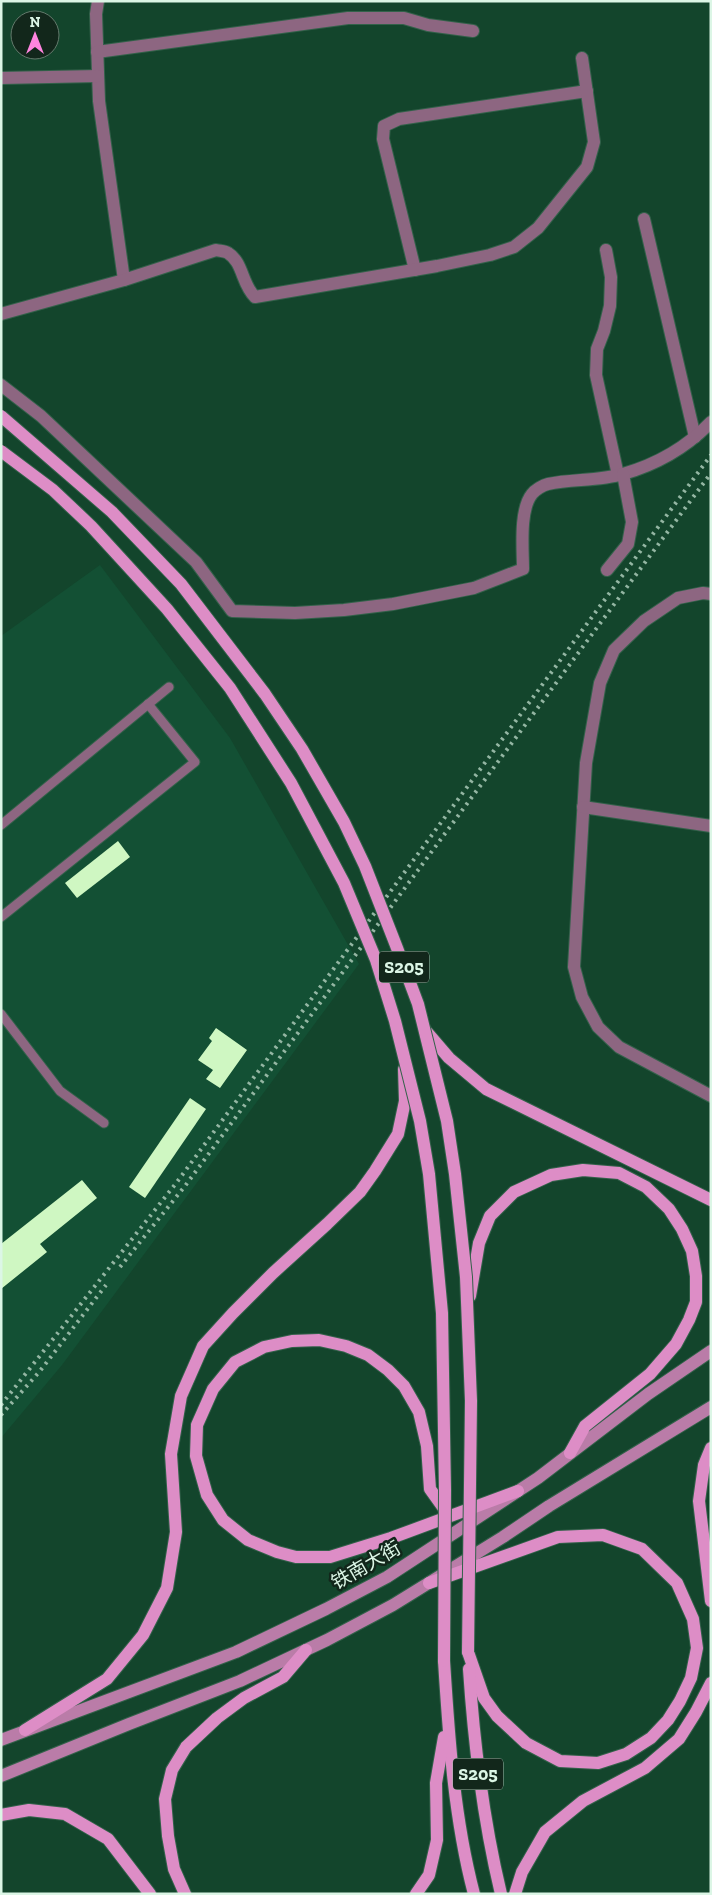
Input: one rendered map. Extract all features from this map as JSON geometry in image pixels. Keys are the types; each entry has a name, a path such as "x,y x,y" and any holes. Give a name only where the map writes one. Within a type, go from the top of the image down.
{"main road":[{"name":"S205","path":"1,416 112,512 181,584 265,694 302,749 344,822 398,948 418,1004 447,1121 456,1174 466,1277 471,1401 468,1652 474,1745 486,1824 500,1894"},
{"name":"S205","path":"1,451 53,490 91,526 167,609 230,688 291,783 344,884 376,960 404,1056 420,1120 430,1174 442,1313 444,1661 447,1715 449,1745 460,1825 474,1894"},
{"path":"425,1030 449,1058 486,1089 711,1200"},
{"path":"25,1730 106,1679 143,1635 167,1588 176,1532 171,1454 181,1396 204,1346 233,1313 353,1198 375,1171 398,1134 405,1100 404,1056"},
{"path":"467,1311 479,1242 490,1216 514,1192 551,1175 583,1170 619,1173 646,1187 669,1208 682,1228 692,1251 696,1276 696,1302 689,1320 676,1344 650,1374 585,1426 570,1453"},
{"path":"444,1510 430,1489 427,1446 419,1412 404,1386 388,1370 368,1355 346,1346 319,1340 292,1341 264,1347 234,1362 213,1388 197,1424 196,1456 207,1494 222,1520 248,1540 277,1552 296,1557 330,1557 391,1538 518,1491"},
{"name":"铁南大街","path":"1,1740 236,1652 388,1577 518,1491 648,1394 711,1351"},
{"path":"1,1776 240,1681 306,1650 393,1605 549,1506 711,1407"},
{"path":"711,1448 704,1465 699,1501 711,1601"},
{"path":"429,1583 558,1537 603,1535 642,1548 677,1583 693,1618 697,1648 691,1678 668,1720 651,1738 626,1754 598,1762 560,1761 526,1743 497,1716 484,1698 468,1652"},
{"path":"186,1894 174,1869 168,1836 166,1799 172,1770 186,1747 217,1718 244,1698 283,1677 306,1650"},
{"path":"515,1894 522,1872 545,1832 583,1801 645,1768 679,1740 711,1683"},
{"path":"416,1894 428,1875 437,1840 436,1783 447,1715"},
{"path":"1,1815 30,1810 65,1814 108,1839 150,1894"}],"street":[{"path":"98,1 96,14 99,101 124,280"},
{"path":"97,52 348,18 404,18 428,25 473,31"},
{"path":"1,314 124,280 216,250 228,253 238,264 248,290 255,297 415,270 490,255 514,247 538,228 586,167 594,142 582,58"},
{"path":"1,78 98,76"},
{"path":"415,270 383,139 384,126 399,119 587,91"},
{"path":"644,219 695,437"},
{"path":"606,250 611,278 610,306 597,349 596,375 632,522 628,544 607,570"},
{"path":"1,385 41,416 196,562 232,611 295,613 393,604 474,588 523,569 525,507 532,494 546,485 621,474 667,458 711,422"},
{"path":"711,594 702,593 678,598 644,620 614,650 600,683 586,762 574,967 582,996 598,1027 619,1047 711,1096"},
{"path":"583,807 711,826"}],"lane":[{"path":"1,826 169,688"},
{"path":"1,917 195,762 148,704"},
{"path":"1,1014 60,1091 104,1123"}],"shaded area":[{"path":"100,565 230,738 359,964 62,1365 1,1438 1,636"}],"building":[{"path":"118,841 130,857 77,898 65,883"},
{"path":"216,1028 247,1050 220,1088 206,1079 213,1070 198,1060 212,1041 209,1038"},
{"path":"190,1098 206,1109 145,1198 129,1187"},
{"path":"82,1180 97,1198 40,1244 47,1252 1,1289 1,1244"}],"railway":[{"path":"1,1405 177,1182 711,455"},
{"path":"120,1267 185,1186 711,473"},
{"path":"1,1415 40,1371 106,1285"}]}
